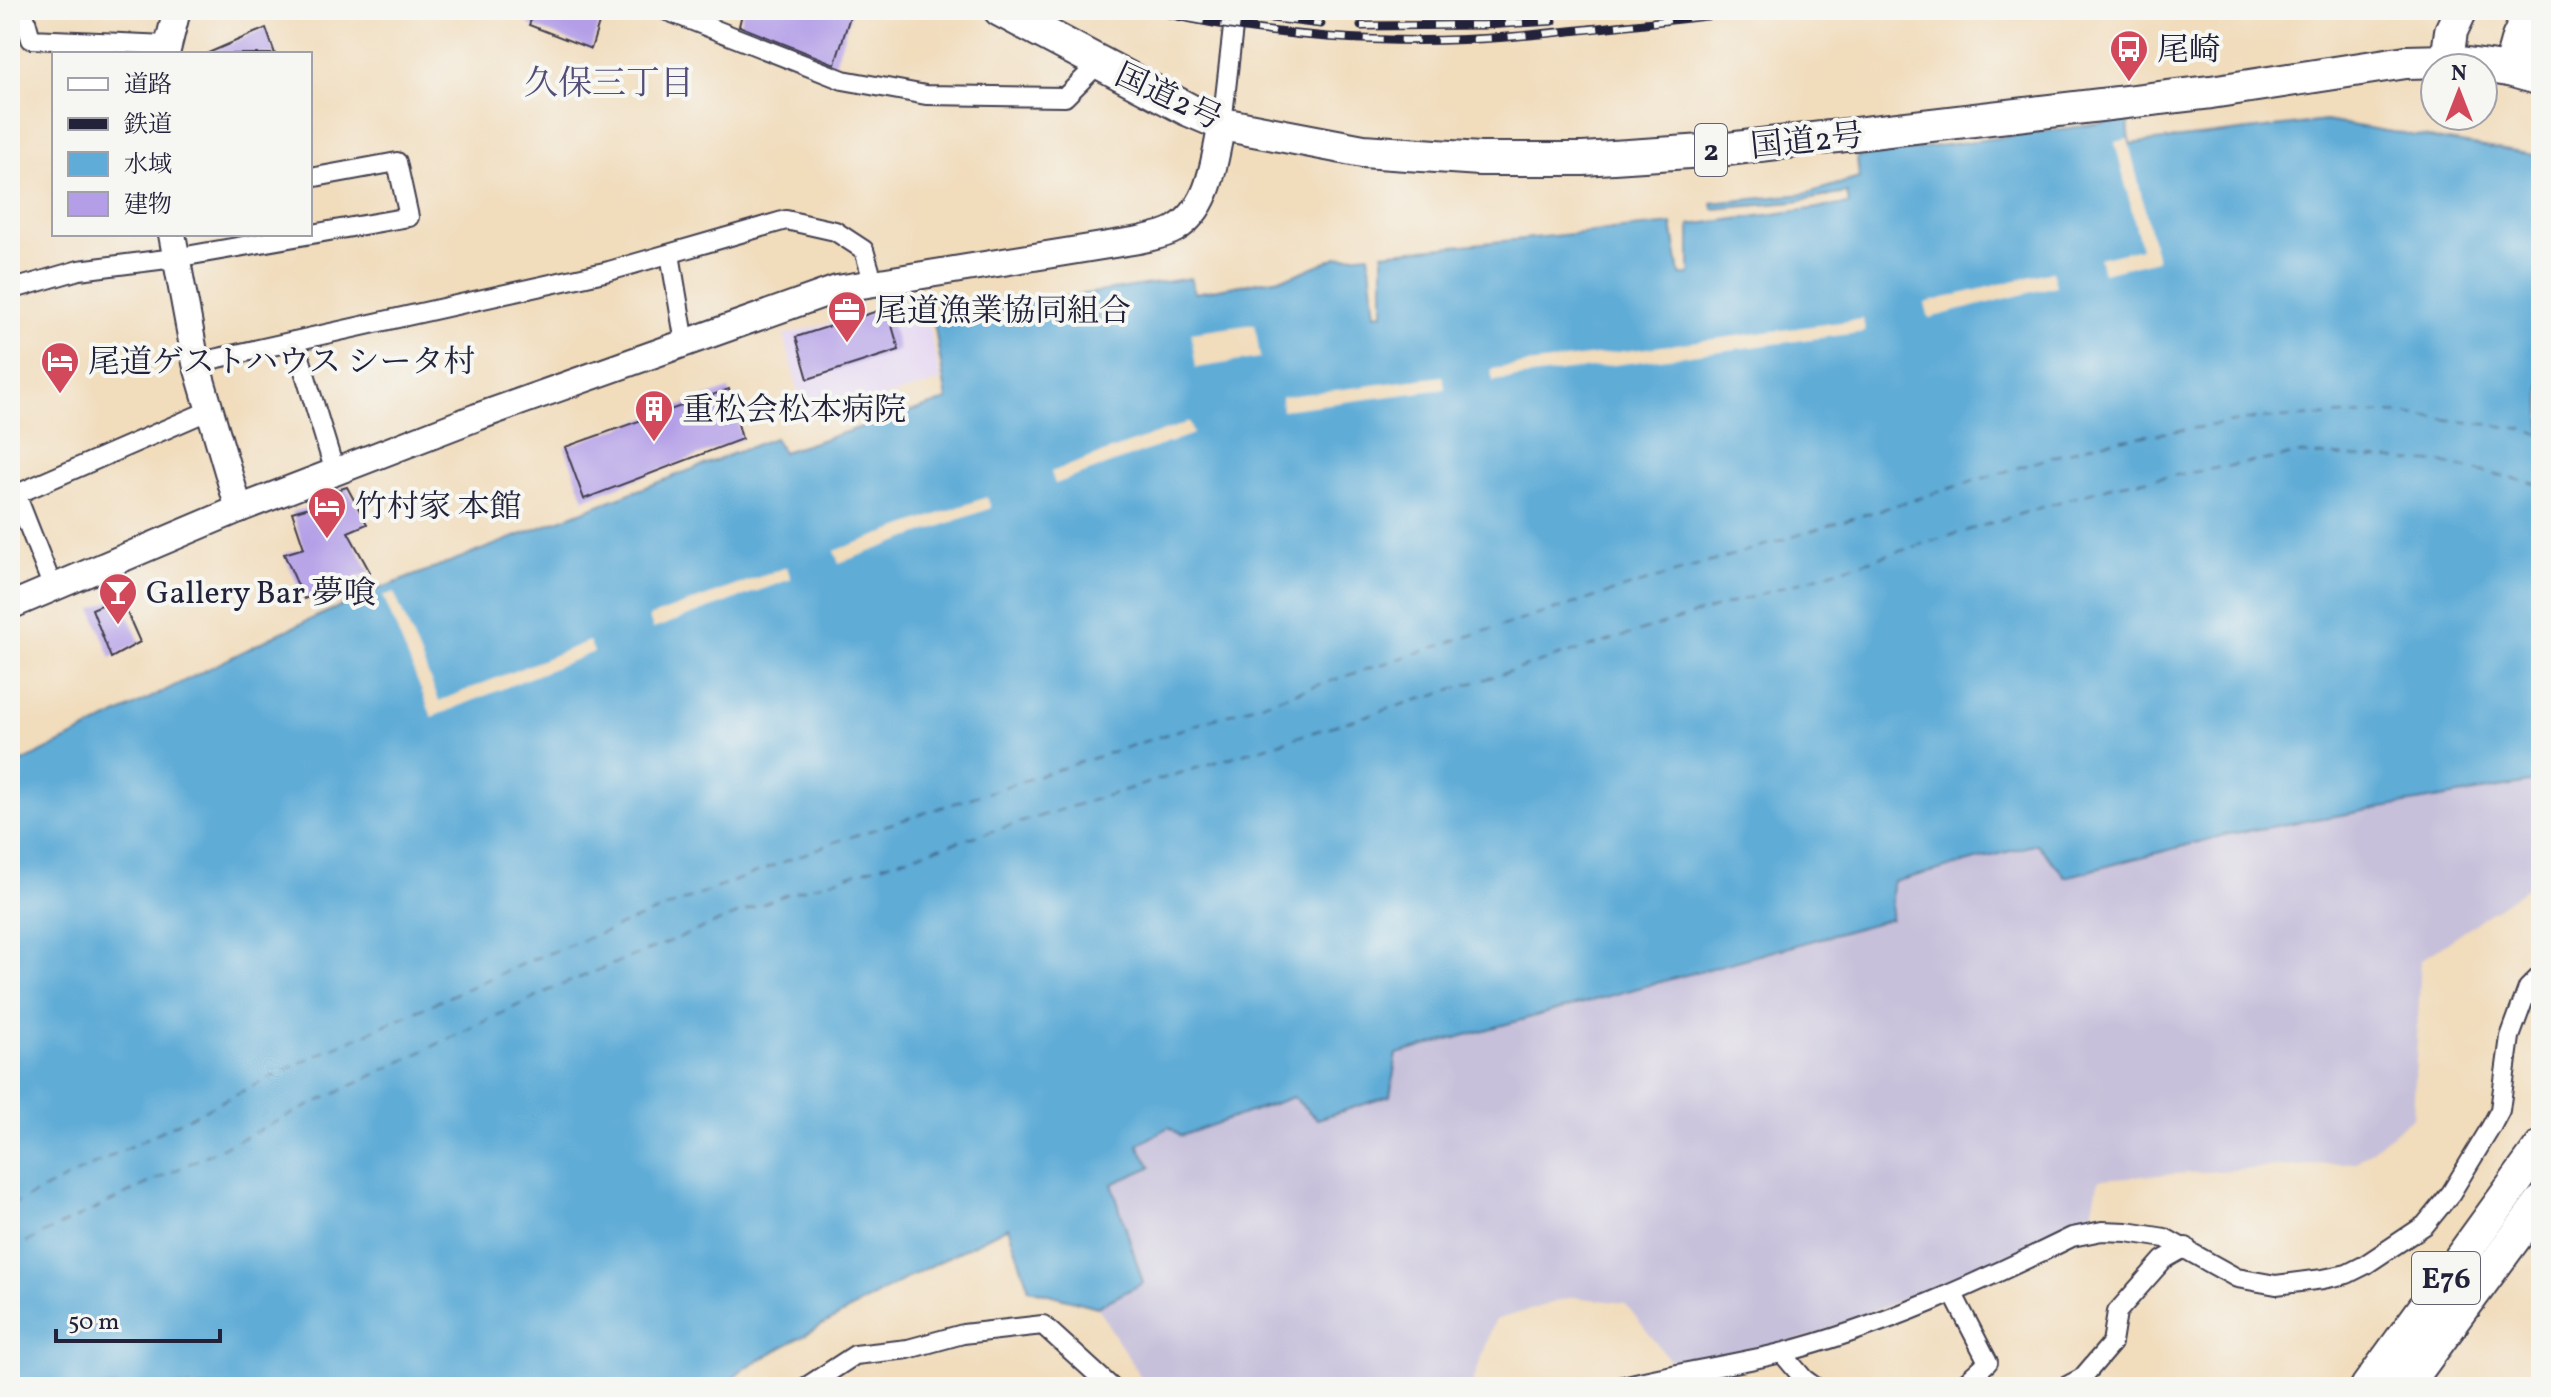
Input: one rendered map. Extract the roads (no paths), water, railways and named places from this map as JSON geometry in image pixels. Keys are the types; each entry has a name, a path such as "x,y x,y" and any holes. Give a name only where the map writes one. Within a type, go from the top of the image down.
{"highway":[{"name":"国道2号","path":"1000,10 1189,110 1222,124 1363,151 1480,159 1583,159 1719,150 2042,113 2211,92 2365,67 2419,63"},
{"path":"2448,52 2451,31 2461,10"},
{"path":"2509,70 2518,38 2531,10"},
{"name":"国道2号","path":"2499,69 2541,79"},
{"name":"E76","path":"2367,1387 2541,1147"},
{"name":"E76","path":"2405,1387 2541,1202"}],"street":[{"path":"23,10 31,39 166,49 177,10"},
{"path":"665,10 843,80 926,95 1065,97 1099,63"},
{"path":"10,606 239,509 477,417 837,289 1139,240 1174,230 1196,212 1207,189 1222,124 1235,10"},
{"path":"312,178 397,162 409,217 312,229"},
{"path":"196,363 609,271 786,220 835,231 864,250 873,281"},
{"path":"10,290 174,246 255,236"},
{"path":"174,246 196,363 239,509"},
{"path":"670,254 685,343"},
{"path":"295,341 335,472"},
{"path":"53,588 13,496 210,410"},
{"path":"1619,1387 1782,1353 1912,1311 2072,1237 2102,1231 2165,1238 2237,1278 2276,1285 2347,1274 2416,1234 2451,1193 2500,1110 2510,1037 2528,988 2541,975"},
{"path":"2065,1387 2082,1378 2112,1343 2117,1312 2163,1260 2186,1247"},
{"path":"1953,1294 1988,1362 1968,1380 1971,1387"},
{"path":"806,1387 855,1355 908,1349 963,1334 1043,1325 1111,1387"},
{"path":"1782,1353 1804,1384"}],"water":[{"path":"2128,120 2130,144 2325,121 2541,156 2541,781 2229,834 2066,877 2037,844 1893,882 1891,919 1397,1054 1390,1096 1317,1119 1293,1097 1181,1136 1169,1127 1138,1145 1151,1167 1112,1184 1143,1283 1097,1307 1029,1289 1008,1227 913,1275 745,1368 723,1387 10,1387 10,768 280,633 379,589 774,438 783,452 947,400 933,317 1190,278 1195,293 1292,276 1337,257 1369,254 1375,314 1383,313 1383,253 1672,224 1680,275 1690,275 1690,225 1849,204 1847,193 1794,202 1713,209 1712,203 1805,194 1859,178 1857,157"}],"railway":[{"path":"1151,10 1238,27 1373,40 1463,40 1760,10"},
{"path":"1206,10 1321,24"},
{"path":"1361,26 1553,21"}],"place":[{"name":"尾崎","path":"2129,83"},
{"name":"尾道漁業協同組合","path":"847,344"},
{"name":"尾道ゲストハウス シータ村","path":"60,395"},
{"name":"重松会松本病院","path":"654,443"},
{"name":"竹村家 本館","path":"327,540"},
{"name":"Gallery Bar 夢喰","path":"118,626"}],"district":[{"name":"久保三丁目","path":"609,82"}]}
